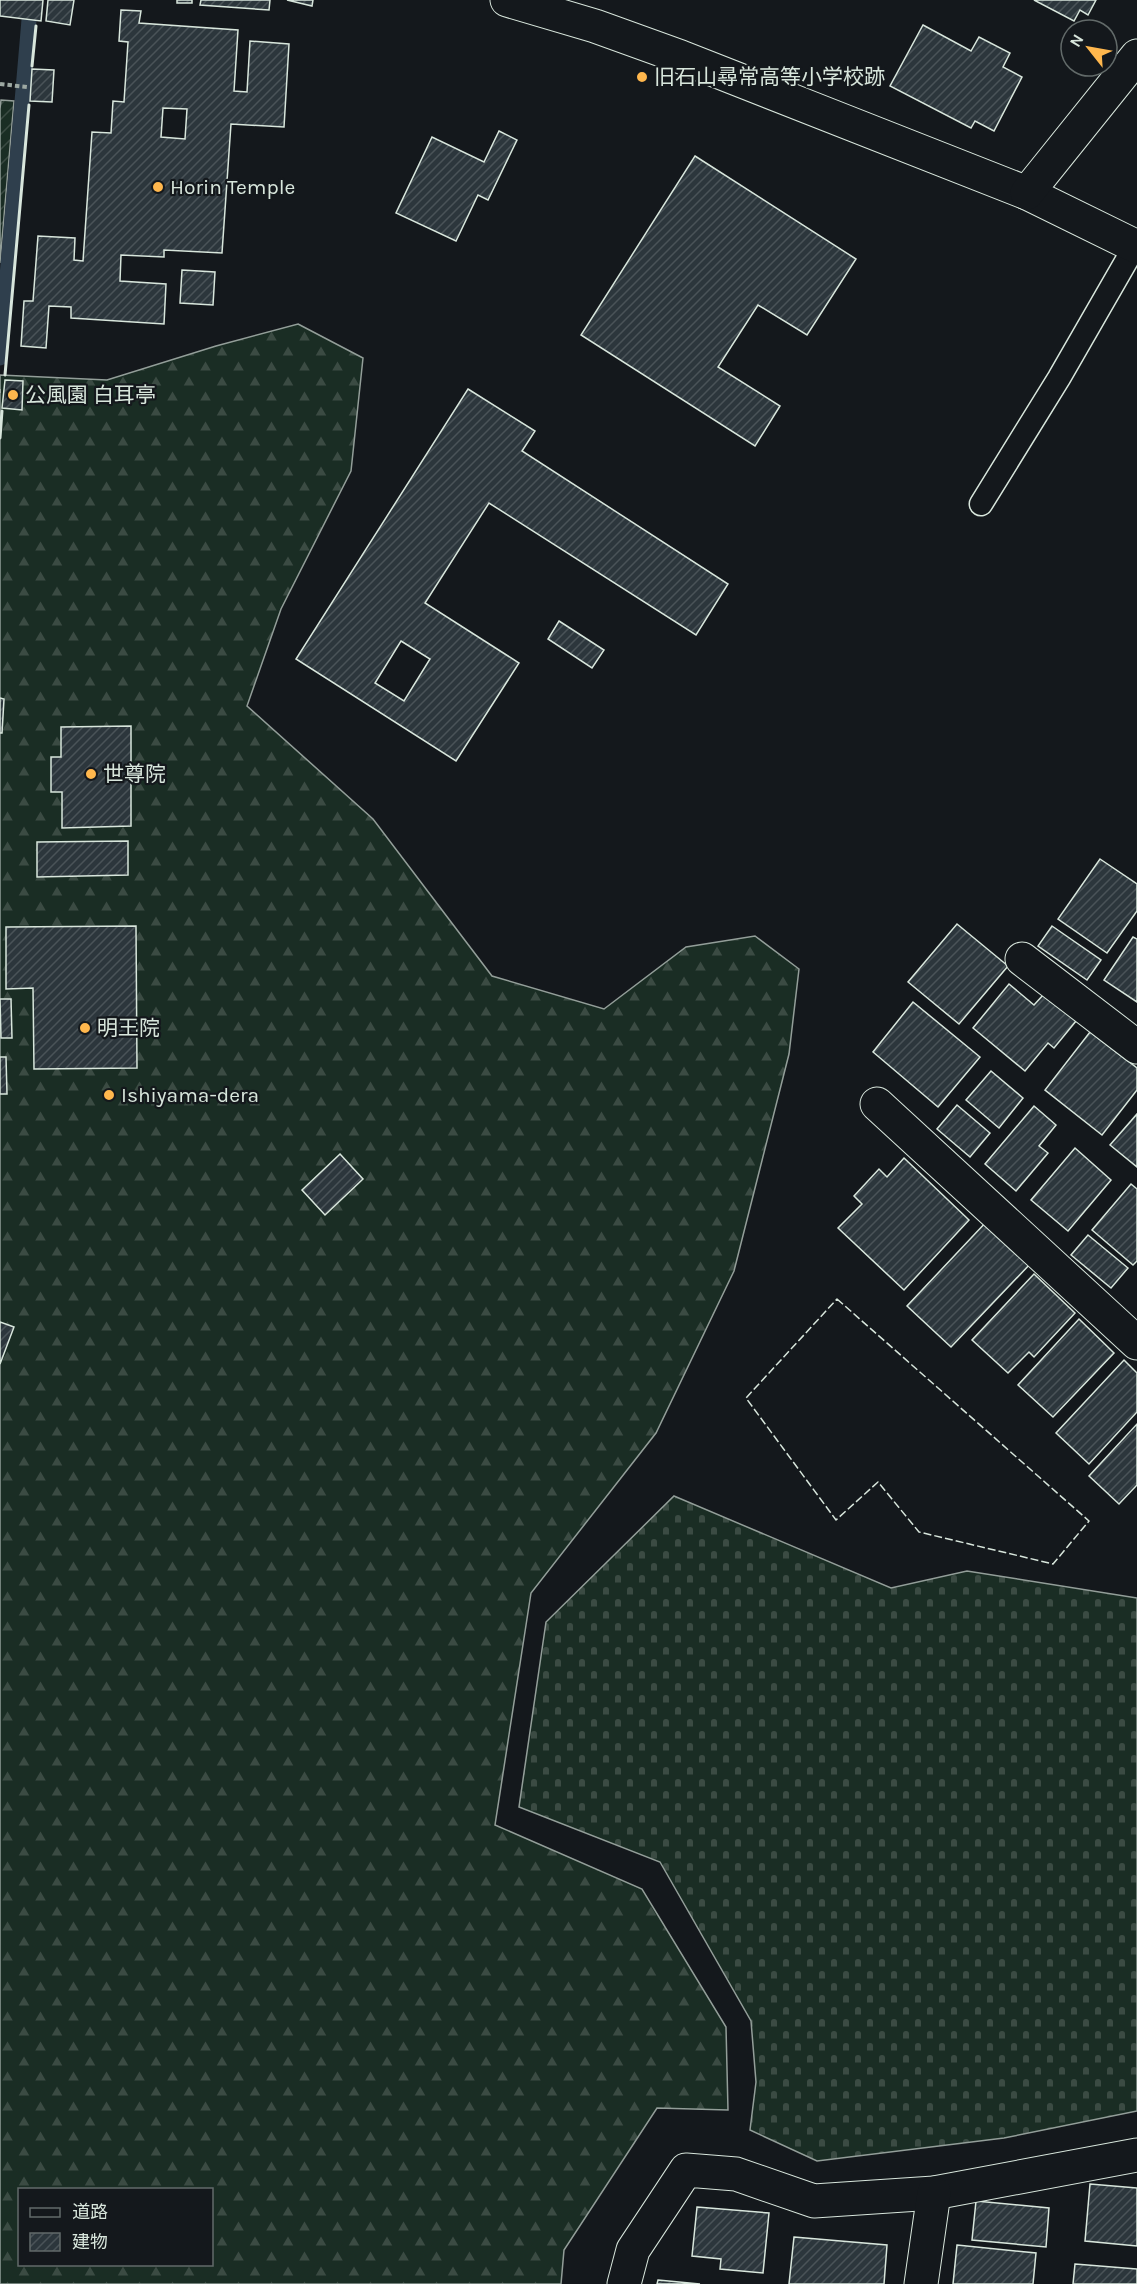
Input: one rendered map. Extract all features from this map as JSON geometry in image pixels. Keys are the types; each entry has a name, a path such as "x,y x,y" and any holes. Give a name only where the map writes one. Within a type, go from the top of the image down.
{"street":[{"path":"507,0 595,26 681,57 1027,193 1136,246"},
{"path":"1027,193 1137,56"},
{"path":"1023,959 1137,1047"},
{"path":"877,1104 1137,1343"},
{"path":"624,2284 633,2250 686,2170 736,2174 814,2201 934,2193 1137,2155"},
{"path":"921,2284 934,2193"}],"lane":[{"path":"981,504 1059,378 1136,246"}],"path":[{"path":"0,84 27,87"}],"green space":[{"path":"1,100 14,101 0,263 0,109"},
{"path":"298,324 363,358 351,471 281,609 247,706 373,819 492,976 604,1009 686,947 755,936 799,969 789,1054 734,1271 656,1433 531,1593 495,1825 642,1889 726,2027 728,2110 657,2108 564,2250 561,2284 0,2284 0,375 107,380 216,346"},
{"path":"674,1496 891,1588 967,1571 1137,1598 1137,2111 1004,2138 817,2161 750,2130 756,2082 751,2021 660,1862 519,1807 546,1622"}],"building":[{"path":"0,0 43,0 41,21 0,16"},
{"path":"48,0 74,0 70,25 46,21"},
{"path":"177,0 192,0 192,3 177,3"},
{"path":"201,0 270,0 269,10 200,5"},
{"path":"287,0 313,0 312,6"},
{"path":"1034,0 1096,0 1088,15 1080,10 1076,18 1068,18"},
{"name":"Horin Temple","path":"121,10 141,11 139,23 238,30 234,91 247,92 250,41 289,44 284,127 231,124 222,253 164,250 164,257 121,255 120,281 166,284 164,324 71,318 71,307 49,306 46,348 21,346 24,301 33,301 38,236 75,238 74,260 83,261 92,132 111,133 113,101 124,102 128,42 119,41","holes":["163,108 187,109 185,139 161,137"]},
{"path":"923,25 971,51 979,37 1010,53 1003,67 1022,77 994,131 975,121 971,128 890,86"},
{"path":"32,69 54,70 52,102 30,101"},
{"path":"499,131 517,140 488,200 478,195 456,241 396,213 432,137 484,162"},
{"path":"695,156 856,259 807,335 758,305 718,367 780,406 755,446 581,335"},
{"path":"182,270 215,272 213,305 180,303"},
{"name":"公風園 白耳亭","path":"5,380 23,381 22,410 2,408"},
{"path":"468,389 535,431 522,451 728,584 696,635 489,503 425,603 519,663 456,761 296,659","holes":["401,641 430,659 404,701 375,683"]},
{"path":"559,621 604,650 592,668 548,639"},
{"path":"0,698 4,699 2,733 0,733"},
{"name":"世尊院","path":"131,726 131,826 62,828 62,792 51,792 51,757 61,757 61,727"},
{"path":"128,841 128,875 37,877 37,842"},
{"path":"1100,859 1137,884 1137,911 1107,953 1058,919"},
{"path":"957,924 1008,966 959,1024 908,982"},
{"name":"明王院","path":"136,926 137,1068 34,1069 33,988 6,989 6,927"},
{"path":"1052,926 1101,960 1087,980 1038,946"},
{"path":"1133,937 1137,939 1137,1002 1104,980"},
{"path":"1009,984 1034,1005 1044,994 1076,1021 1054,1048 1048,1043 1025,1071 973,1028"},
{"path":"0,999 11,999 12,1038 1,1038"},
{"path":"913,1002 980,1057 938,1107 873,1052"},
{"path":"1090,1032 1137,1068 1137,1090 1102,1135 1045,1090"},
{"path":"0,1057 6,1057 7,1094 0,1094"},
{"path":"991,1071 1023,1098 999,1128 966,1100"},
{"path":"957,1105 990,1133 970,1157 937,1129"},
{"path":"1034,1106 1056,1125 1039,1146 1048,1153 1016,1191 985,1164"},
{"path":"1137,1114 1137,1167 1110,1145"},
{"path":"1075,1148 1111,1180 1068,1231 1031,1200"},
{"path":"340,1154 363,1179 325,1215 302,1190"},
{"path":"904,1158 969,1220 904,1290 838,1228 862,1204 854,1196 879,1169 887,1177"},
{"path":"1131,1184 1137,1189 1137,1261 1133,1265 1092,1230"},
{"path":"988,1220 1032,1262 951,1347 907,1306"},
{"path":"1088,1235 1128,1268 1111,1288 1071,1255"},
{"path":"1034,1274 1075,1313 1034,1357 1029,1352 1008,1373 972,1340"},
{"path":"1079,1319 1114,1353 1053,1417 1018,1385"},
{"path":"0,1322 14,1327 0,1364"},
{"path":"1124,1360 1137,1373 1137,1412 1089,1464 1056,1433"},
{"path":"1137,1424 1137,1485 1119,1504 1089,1476"},
{"path":"1090,2184 1137,2188 1137,2246 1085,2241"},
{"path":"976,2201 1049,2208 1046,2247 972,2240"},
{"path":"697,2207 769,2213 763,2273 720,2269 721,2259 692,2256"},
{"path":"794,2237 887,2245 884,2284 789,2284"},
{"path":"957,2245 1036,2253 1033,2284 953,2284"},
{"path":"1075,2264 1137,2269 1137,2284 1073,2284"},
{"path":"658,2280 700,2284 657,2284"}],"waterway":[{"path":"0,358 29,20"}],"fence":[{"path":"837,1299 1089,1521 1053,1564 919,1532 878,1482 836,1520 746,1398 837,1299"}],"wall":[{"path":"32,66 36,26"},
{"path":"5,375 29,105"},
{"path":"0,438 2,411"}],"place":[{"name":"旧石山尋常高等小学校跡","path":"642,77"},
{"name":"Horin Temple","path":"158,187"},
{"name":"公風園 白耳亭","path":"13,395"},
{"name":"世尊院","path":"91,774"},
{"name":"明王院","path":"85,1028"},
{"name":"Ishiyama-dera","path":"109,1095"}]}
